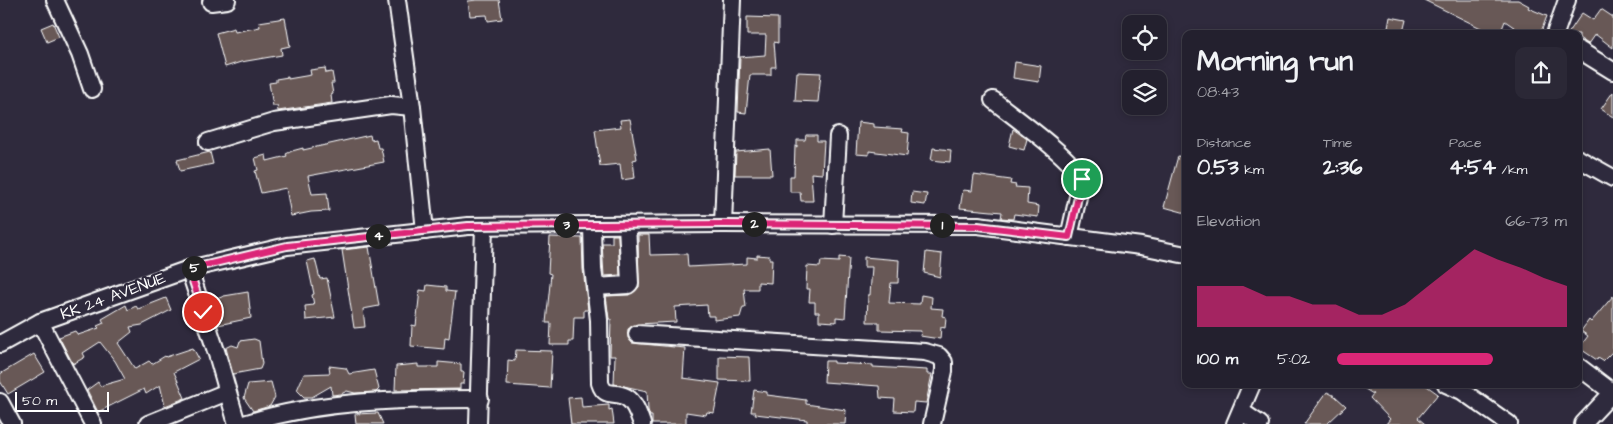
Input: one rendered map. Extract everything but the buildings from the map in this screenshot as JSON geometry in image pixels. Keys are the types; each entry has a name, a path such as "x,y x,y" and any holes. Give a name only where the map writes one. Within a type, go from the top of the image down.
{"street":[{"path":"55,0 80,54 92,89"},
{"path":"210,2 227,0"},
{"path":"397,0 412,107 425,230"},
{"path":"723,224 732,0"},
{"path":"1556,30 1566,0"},
{"path":"1582,52 1613,71"},
{"path":"993,100 1078,171 1082,179 1069,237"},
{"path":"208,142 274,122 391,105 412,107"},
{"path":"833,225 838,136"},
{"path":"1582,161 1613,178"},
{"path":"594,287 628,285 630,283 627,224"},
{"name":"KK 24 AVENUE","path":"0,344 40,322 189,269 287,246 468,226 723,224 978,226 1141,246 1182,254"},
{"path":"592,225 594,287 599,320 598,362 602,390 606,393 626,397 635,406 642,424"},
{"path":"478,424 484,226"},
{"path":"189,269 236,424"},
{"path":"40,322 93,424"},
{"path":"637,334 924,352 939,356 944,362 944,371 932,424"},
{"path":"1582,369 1613,392 1584,424"},
{"path":"1250,388 1238,417 1260,424"},
{"path":"1455,388 1509,424"},
{"path":"148,424 227,392"},
{"path":"244,424 273,415 341,404 398,399 480,399"},
{"path":"0,402 12,424"}],"route":[{"path":"203,312 189,269 287,246 468,226 723,224 978,226 1069,237 1082,179"}]}
